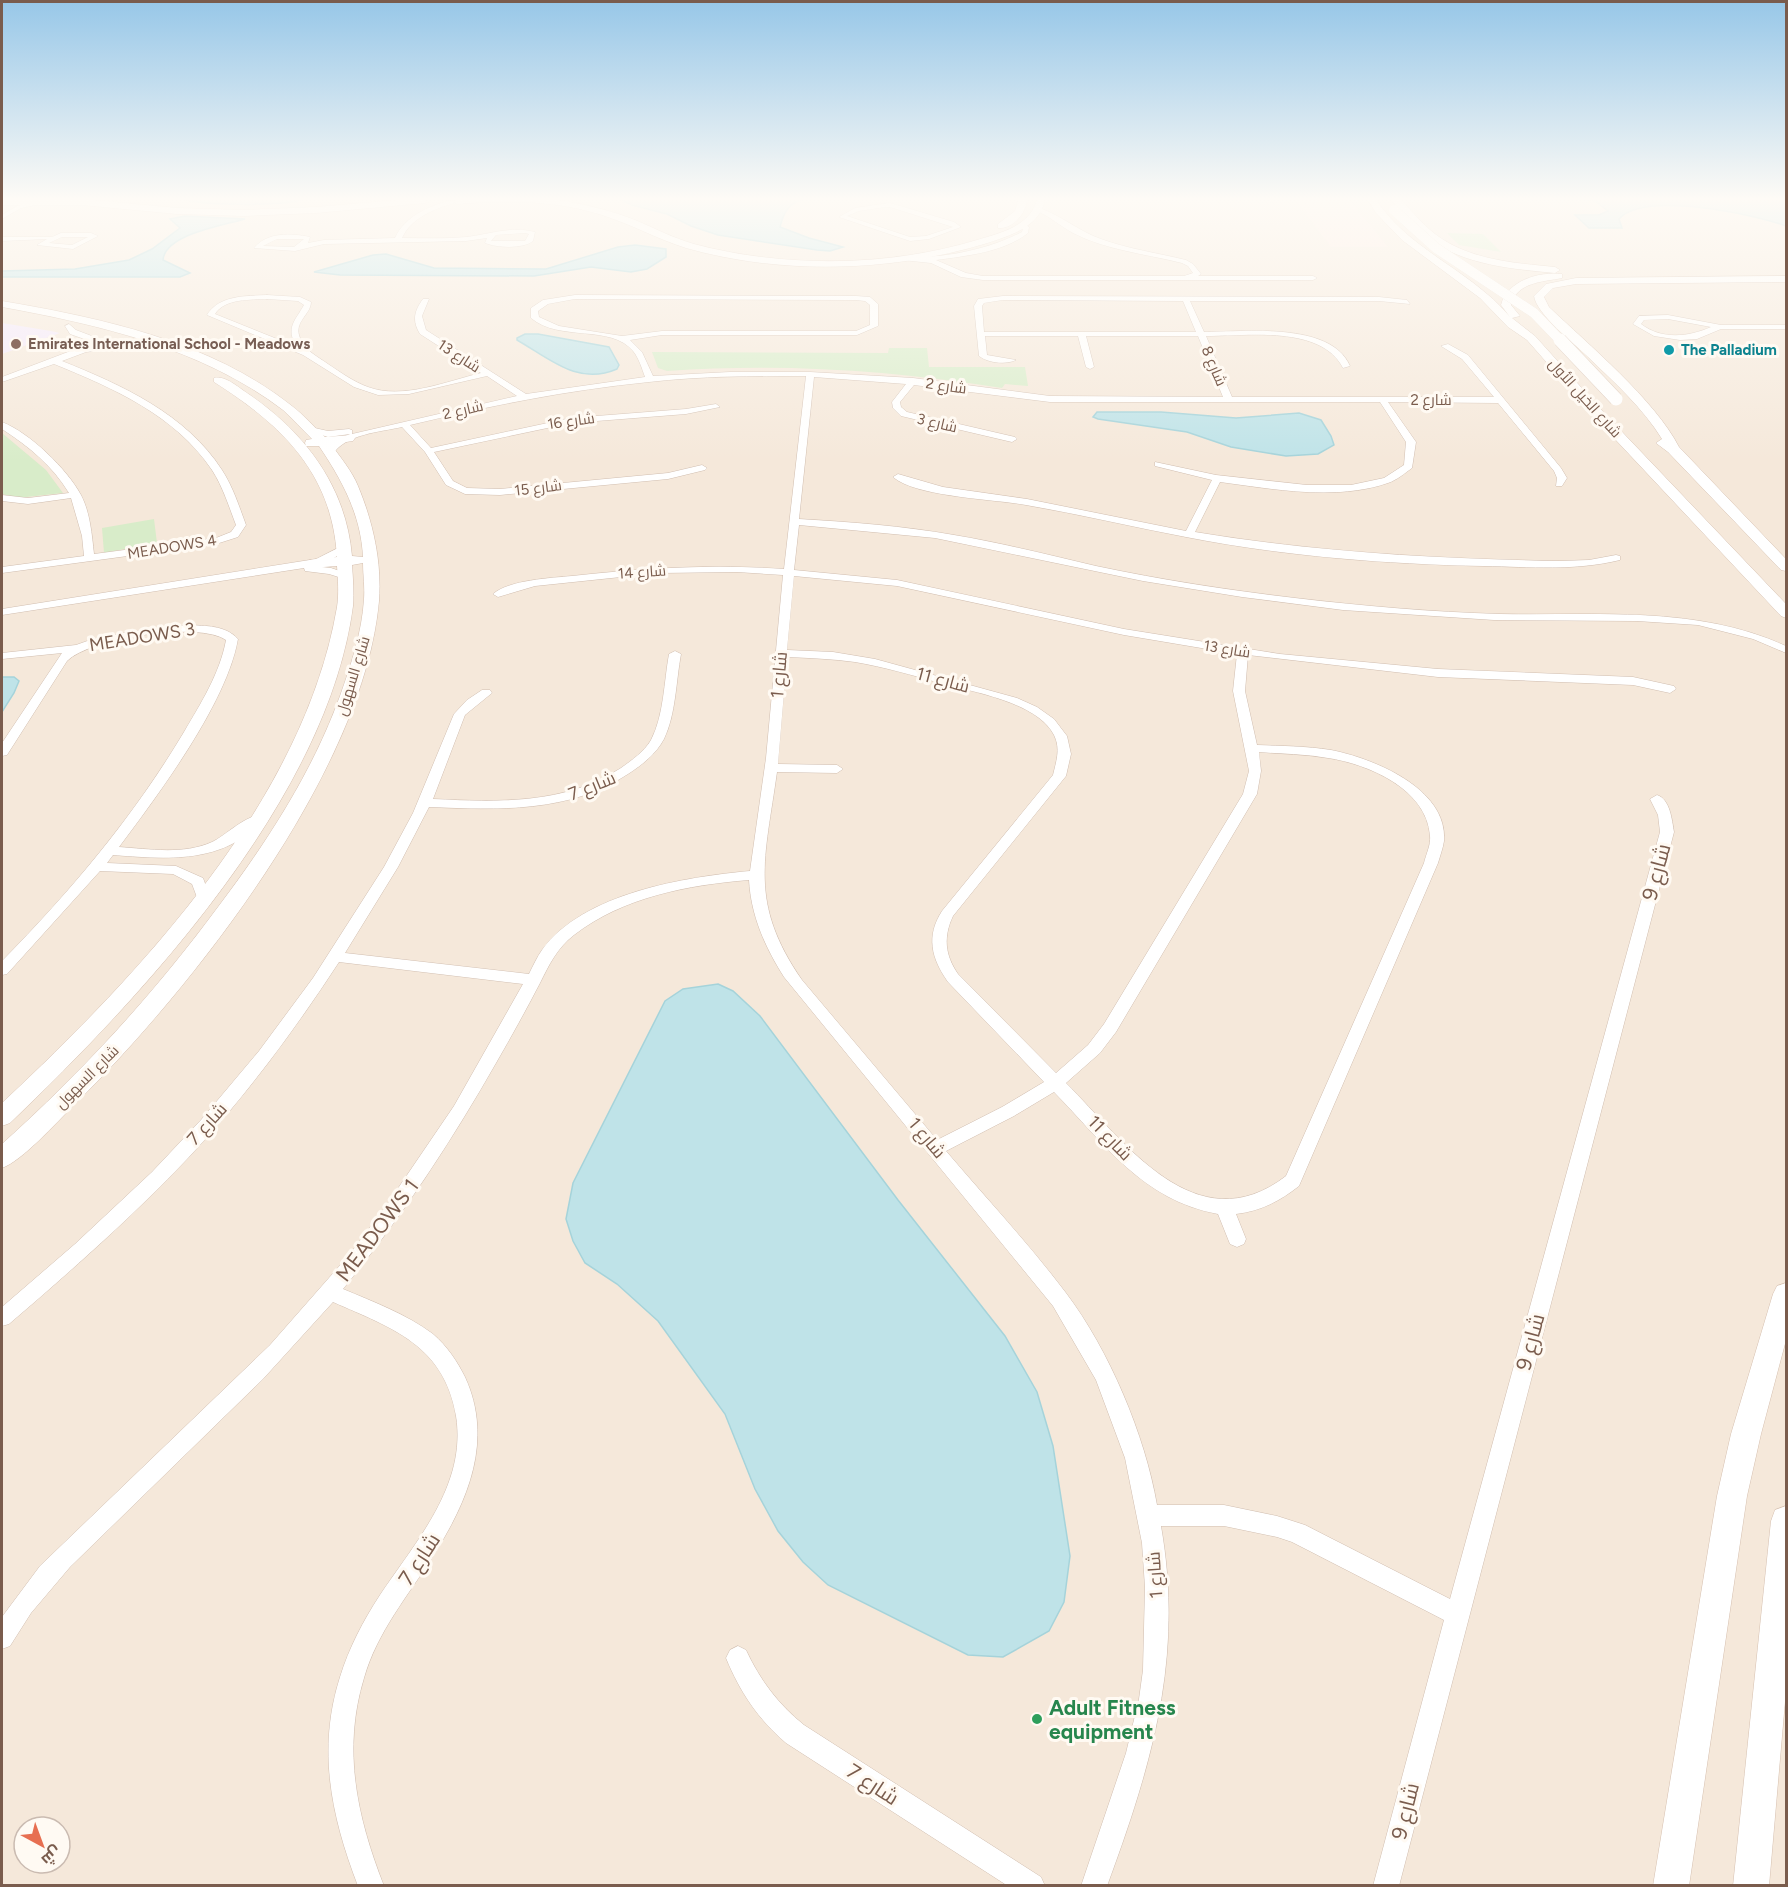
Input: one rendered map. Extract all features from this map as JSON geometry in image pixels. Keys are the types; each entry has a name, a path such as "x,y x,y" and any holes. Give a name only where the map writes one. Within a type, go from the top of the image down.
{"main road":[{"name":"شارع الخيل الأول","path":"1470,286 1512,325 1531,338 1602,418 1786,613"},
{"name":"شارع الخيل الأول","path":"1494,286 1540,318 1623,407 1650,434 1673,449 1786,567"},
{"path":"1519,286 1508,295 1506,305 1529,331 1531,338"},
{"path":"1550,286 1539,296 1545,309 1612,375 1672,442 1673,449"},
{"name":"شارع السهول","path":"2,304 106,325 194,354 261,389 320,441 351,484 363,516 371,562 367,634 356,676 336,730 314,776 267,855 171,985 117,1047 2,1158"},
{"name":"شارع السهول","path":"2,312 69,326 135,344 217,379 267,412 294,440 320,474 337,511 344,561 345,607 329,675 312,718 290,765 260,817 203,897 114,1006 85,1038 2,1117"},
{"path":"267,412 306,441 353,435"},
{"path":"310,564 356,559 361,562 363,582 370,603"},
{"path":"1671,1886 1732,1496 1746,1434 1786,1294"},
{"path":"1750,1886 1786,1521"}],"street":[{"path":"306,353 293,332 297,321 309,306 304,300 276,297 244,298 224,303 211,312 211,315 218,319 306,353 362,387 383,392 412,390 487,374"},
{"path":"620,339 662,333 857,333 874,326 874,304 867,299 852,298 575,297 551,300 534,310 535,318 550,326 620,339 637,349 650,379"},
{"path":"1012,360 984,357 978,305 988,299 1379,299 1407,302"},
{"name":"شارع 8","path":"1186,299 1228,400"},
{"name":"شارع 13","path":"426,301 417,318 423,332 525,396"},
{"path":"1721,327 1696,337 1683,338 1656,334 1637,324 1642,318 1657,316 1721,327 1786,327"},
{"path":"2,380 93,345 94,340 73,332 69,326"},
{"path":"980,333 1283,334 1305,337 1321,343 1344,360 1346,366"},
{"path":"1082,333 1090,367"},
{"path":"85,350 135,344"},
{"path":"1445,346 1466,357 1561,473 1562,478 1559,484"},
{"name":"MEADOWS 4","path":"2,570 216,541 231,536 240,529 241,525 223,482 209,459 191,439 158,412 135,397 54,361"},
{"name":"شارع 2","path":"353,435 372,435 397,425 525,396 650,379 720,374 810,374 913,381 1042,398 1500,400"},
{"name":"شارع 1","path":"810,374 788,572 771,768 757,875 759,906 776,953 809,999 936,1148 1041,1276 1078,1326 1104,1375 1127,1429 1149,1516 1155,1560 1156,1655 1150,1705 1123,1808 1094,1886"},
{"name":"شارع 3","path":"913,381 896,402 897,408 903,414 921,420 1012,439"},
{"path":"1158,464 1179,472 1217,479 1307,489 1347,488 1388,480 1406,469 1414,449 1412,442 1383,400"},
{"name":"شارع 16","path":"429,451 569,421 623,414 690,411 716,407"},
{"path":"2,424 51,461 75,495 86,523 89,559"},
{"name":"شارع 15","path":"397,425 429,451 449,483 465,491 482,493 668,476 702,468"},
{"path":"898,477 922,485 1026,502 1189,535 1311,551 1424,560 1582,564 1616,558"},
{"path":"1189,535 1217,479"},
{"path":"1388,480 1404,486"},
{"path":"2,498 27,501 75,495"},
{"path":"794,522 865,526 932,535 1143,578 1349,606 1487,616 1663,617 1693,620 1740,630 1786,650"},
{"path":"273,572 322,569 344,561"},
{"path":"2,612 273,572 310,564"},
{"name":"شارع 14","path":"498,594 534,583 650,571 711,569 788,572"},
{"name":"شارع 13","path":"788,572 897,583 1124,632 1243,652 1438,673 1633,681 1670,689"},
{"name":"MEADOWS 3","path":"2,752 66,655 78,648 93,642 190,628 213,628 228,634 232,639 215,686 156,788 98,867 2,970"},
{"path":"2,656 78,648"},
{"path":"936,1148 1057,1083 1089,1057 1101,1042 1239,817 1254,783 1252,748 1239,691 1243,652"},
{"name":"شارع 7","path":"425,803 500,805 539,803 585,791 625,772 640,761 659,736 675,654"},
{"name":"شارع 11","path":"781,654 831,656 880,663 1005,697 1056,718 1065,746 1064,766 1059,776 941,924 938,945 945,968 1146,1175 1162,1188 1181,1198 1202,1205 1224,1208 1246,1207 1273,1197 1293,1181 1301,1167 1436,846 1437,836 1432,815 1412,783 1348,758 1315,752 1252,748"},
{"name":"شارع 7","path":"2,1318 108,1225 206,1127 263,1057 336,957 402,846 425,803 460,714 486,693"},
{"path":"771,768 837,769"},
{"name":"شارع 9","path":"1386,1886 1456,1614 1667,832 1665,816 1657,799"},
{"path":"111,851 187,855 208,851 226,842 260,817"},
{"path":"176,870 187,855"},
{"path":"98,867 176,870 198,881 203,897"},
{"name":"MEADOWS 1","path":"2,1638 43,1579 276,1352 330,1292 377,1232 457,1118 492,1059 548,952 558,939 569,928 600,911 683,884 716,878 757,875"},
{"path":"336,957 534,980"},
{"path":"1224,1208 1237,1239"},
{"name":"شارع 7","path":"330,1292 424,1339 444,1358 467,1409 469,1440 464,1473 451,1508 371,1632 347,1694 340,1738 341,1793 352,1835 371,1886"},
{"path":"1149,1516 1221,1514 1272,1524 1297,1533 1456,1614"},
{"name":"شارع 7","path":"738,1658 754,1692 779,1722 1032,1886"}],"shaded area":[{"path":"2,286 1786,286 1786,1885 2,1886"},
{"name":"Emirates International School - Meadows","path":"2,323 51,331 60,333 2,354"}],"green space":[{"path":"889,348 927,348 929,367 1025,367 1028,386 1005,384 1002,388 877,373 793,368 667,371 658,368 652,352 888,353"},
{"path":"2,433 46,470 63,493 17,498 2,494"},
{"path":"154,519 157,543 104,553 102,528"}],"water":[{"path":"525,334 538,334 609,347 619,365 617,369 603,373 577,372 553,362 517,340"},
{"path":"1097,412 1161,412 1236,418 1299,413 1321,420 1334,445 1318,454 1286,456 1231,447 1187,432 1098,419 1093,417"},
{"path":"2,677 14,677 19,681 2,712"},
{"path":"718,984 733,991 760,1016 898,1200 1005,1336 1037,1392 1053,1446 1070,1556 1064,1602 1049,1631 1003,1657 968,1655 828,1585 803,1562 778,1531 755,1489 725,1414 658,1321 617,1284 585,1263 573,1241 566,1219 573,1183 665,1001 683,989"}],"place":[{"name":"Emirates International School - Meadows","path":"16,344"},
{"name":"The Palladium","path":"1669,350"},
{"name":"Adult Fitness equipment","path":"1037,1719"}]}
